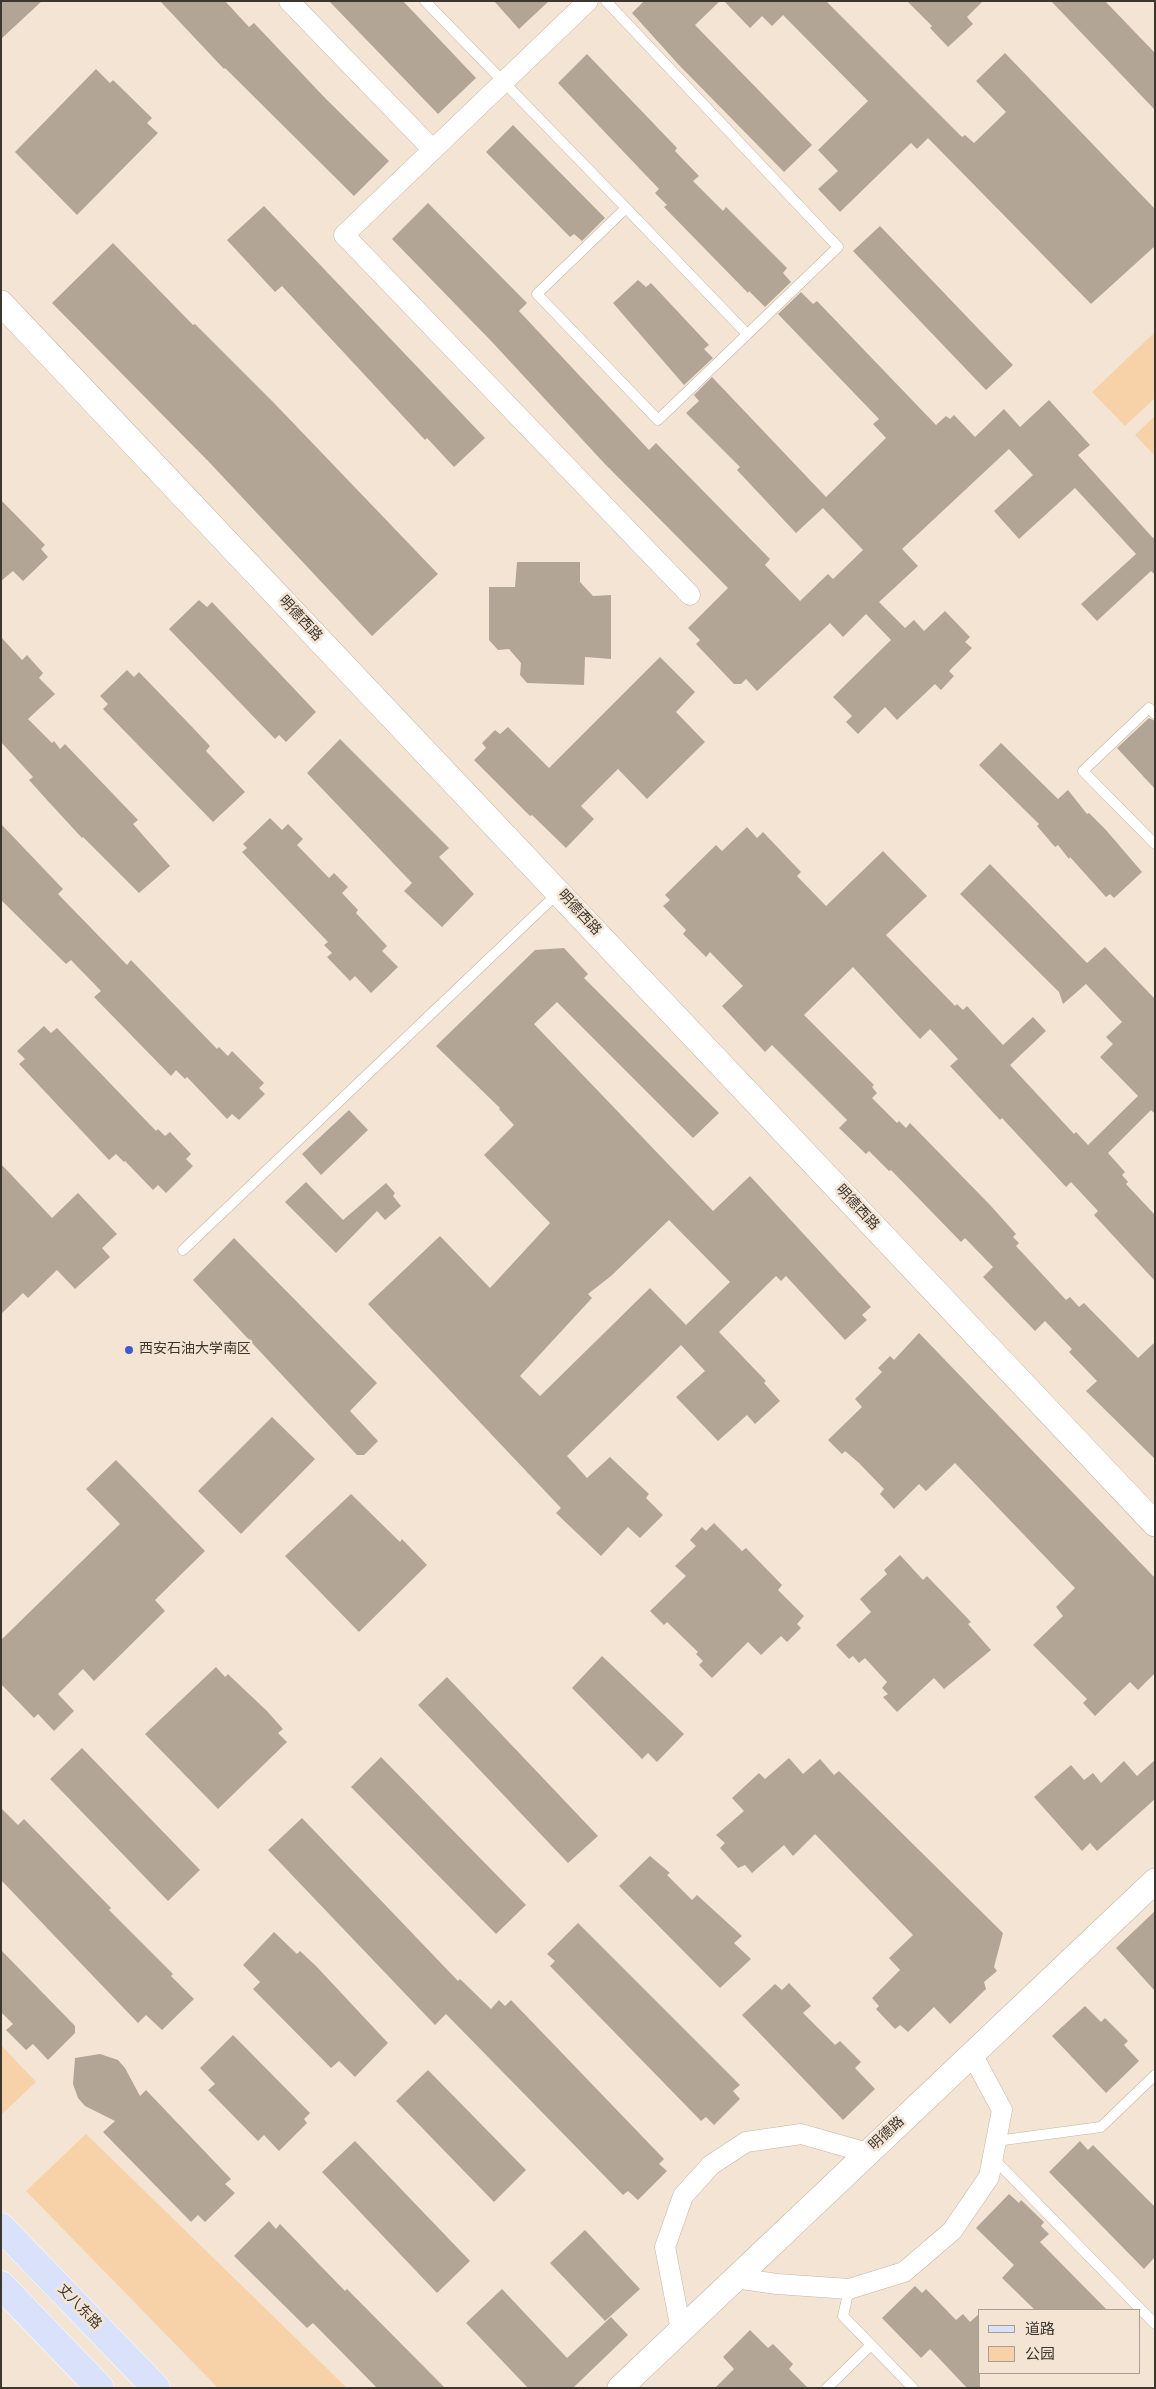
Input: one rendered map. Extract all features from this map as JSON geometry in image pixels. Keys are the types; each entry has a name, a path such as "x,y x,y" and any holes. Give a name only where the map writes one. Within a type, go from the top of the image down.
{"main road":[{"name":"丈八东路","path":"1,2227 156,2388"},
{"path":"1,2285 100,2388"}],"street":[{"path":"289,1 433,150"},
{"path":"588,1 344,235 690,595"},
{"name":"明德西路","path":"1,303 1155,1524"},
{"name":"明德路","path":"620,2388 1155,1881"},
{"path":"736,2278 777,2284 849,2289 904,2272 952,2232 989,2177 1002,2110 972,2054"},
{"path":"680,2330 665,2247 682,2196 710,2165 746,2142 801,2134 868,2153"}],"lane":[{"path":"425,1 747,334"},
{"path":"606,1 838,247 658,420 537,294 626,208"},
{"path":"1155,714 1149,708 1083,771 1155,844"},
{"path":"183,1250 559,892"},
{"path":"994,2149 1101,2127 1155,2075"},
{"path":"994,2149 1155,2324"},
{"path":"849,2289 843,2316 913,2388"},
{"path":"827,2388 871,2345"}],"green space":[{"path":"1155,332 1155,398 1125,426 1092,392"},
{"path":"1155,416 1155,456 1135,435"},
{"path":"1,2045 36,2082 1,2115"},
{"path":"86,2134 347,2388 218,2388 26,2191"}],"building":[{"path":"1,1 42,1 1,39"},
{"path":"160,1 225,1 249,27 254,23 326,99 389,161 354,196 224,69"},
{"path":"329,1 403,1 476,78 438,114"},
{"path":"494,1 549,1 519,29"},
{"path":"644,1 720,1 695,25 812,145 784,172 679,65 632,13"},
{"path":"724,1 826,1 962,137 965,135 974,143 1006,112 976,81 1005,53 1155,209 1155,246 1091,304 928,138 917,149 911,143 840,212 818,189 838,171 818,150 868,101 783,15 772,26 762,16 750,28"},
{"path":"907,1 983,1 967,17 973,24 948,47 930,28 932,26"},
{"path":"1051,1 1105,1 1155,53 1155,110"},
{"path":"587,54 677,148 675,151 699,176 693,181 723,211 726,207 787,268 783,273 791,282 765,307 749,291 748,293 664,207 667,205 655,193 659,189 558,83"},
{"path":"96,69 110,83 113,80 152,118 147,123 158,133 77,215 15,152"},
{"path":"513,125 605,218 582,241 574,234 570,237 486,152"},
{"path":"428,203 527,303 519,311 649,450 656,443 770,559 765,565 800,601 828,574 833,579 863,550 823,508 796,533 737,470 740,467 686,413 699,401 694,395 712,377 826,497 886,438 873,424 879,419 778,314 801,292 813,304 817,301 936,425 946,416 950,419 954,415 975,437 1004,409 1020,427 1049,400 1090,445 1078,455 1153,538 1155,537 1155,575 1151,571 1097,621 1081,604 1136,554 1075,488 1019,539 994,511 1033,475 1009,449 902,549 918,566 879,602 905,628 914,620 924,631 945,611 970,637 965,642 972,648 949,671 954,676 941,690 935,684 897,720 885,707 858,734 846,722 852,716 833,697 891,640 866,614 843,637 830,623 757,691 746,679 741,684 734,684 696,644 700,640 688,628 728,588 604,463 493,343 392,239"},
{"path":"264,206 485,438 454,467 427,438 425,440 282,286 275,292 227,240"},
{"path":"880,226 1013,365 986,390 853,251"},
{"path":"113,243 193,325 195,324 274,403 438,574 372,636 210,463 52,303"},
{"path":"638,280 646,287 651,283 709,345 704,349 713,358 684,385 613,303"},
{"path":"1,500 45,545 41,549 48,557 23,581 13,571 1,581"},
{"path":"517,562 580,562 580,582 593,596 611,595 611,659 585,657 584,685 527,683 520,675 521,663 509,649 498,650 489,640 489,587 515,587"},
{"path":"199,600 207,607 212,602 316,712 286,742 279,735 275,739 169,629"},
{"path":"1,637 22,660 27,655 43,673 39,678 55,694 28,719 52,743 54,741 60,749 65,744 138,820 133,824 170,866 139,893 82,838 47,800 29,780 33,777 1,742"},
{"path":"660,657 695,692 676,712 705,742 647,799 618,769 581,806 594,819 566,848 532,815 530,816 474,760 486,748 482,743 495,730 500,734 508,727 549,768"},
{"path":"127,670 134,677 139,672 210,746 206,751 245,792 213,822 103,709 108,704 100,696"},
{"path":"1149,718 1155,721 1155,789 1117,748"},
{"path":"340,739 449,848 439,857 474,894 442,927 404,891 412,883 307,773"},
{"path":"1001,743 1058,799 1068,790 1087,814 1089,813 1106,830 1142,872 1114,898 1110,894 1106,897 1058,845 1055,847 1037,826 1039,824 979,765"},
{"path":"270,818 282,830 288,824 303,839 297,845 329,878 334,873 348,887 342,893 358,910 356,913 387,946 382,951 398,967 371,993 355,976 350,981 327,957 332,953 324,945 328,942 242,852 247,848 243,844"},
{"path":"1,824 63,889 58,894 127,965 131,960 217,1049 219,1047 228,1056 232,1051 264,1083 259,1088 265,1094 239,1120 232,1114 227,1119 187,1077 185,1079 176,1070 171,1076 94,997 101,991 71,960 66,964 1,900"},
{"path":"747,827 757,838 763,832 801,872 797,876 826,906 883,851 927,896 886,935 955,1006 957,1004 963,1010 967,1006 1003,1045 1033,1017 1046,1031 1010,1065 1074,1134 1076,1132 1088,1145 1138,1096 1100,1057 1113,1044 1106,1037 1122,1022 1086,984 1063,1004 1059,992 960,894 990,864 1087,963 1105,947 1155,999 1155,1114 1151,1110 1108,1153 1125,1172 1122,1175 1128,1182 1126,1184 1155,1215 1155,1281 1094,1215 1098,1211 1071,1182 1066,1187 1002,1118 1000,1120 950,1066 958,1059 930,1029 920,1039 853,967 804,1015 874,1085 872,1087 877,1093 872,1098 897,1123 899,1121 906,1128 910,1123 991,1206 1016,1234 1013,1237 1019,1243 1016,1246 1066,1300 1070,1297 1079,1307 1084,1303 1138,1358 1155,1342 1155,1459 1086,1391 1097,1381 1069,1352 1072,1349 1045,1321 1035,1331 983,1277 993,1267 965,1238 961,1242 891,1170 889,1171 869,1151 866,1154 839,1128 847,1120 772,1045 765,1052 722,1006 743,986 710,952 706,957 683,934 686,930 663,906 670,900 665,895 716,845 722,851"},
{"path":"564,948 588,974 584,978 719,1113 693,1138 557,1002 534,1024 713,1211 750,1176 871,1307 862,1315 867,1320 845,1340 786,1276 781,1281 776,1276 719,1332 766,1381 764,1383 780,1401 755,1424 747,1415 718,1441 676,1397 705,1371 681,1345 567,1456 587,1478 610,1457 649,1494 646,1498 663,1515 640,1538 628,1527 601,1556 556,1513 561,1508 368,1304 440,1236 490,1288 550,1223 484,1155 514,1125 500,1108 436,1046 535,950","holes":["669,1220 730,1282 686,1325 650,1288 540,1396 520,1376 592,1298 588,1294 611,1276"]},
{"path":"44,1026 51,1033 57,1028 156,1131 158,1129 165,1136 170,1132 191,1154 186,1159 193,1166 166,1193 158,1185 153,1190 116,1154 109,1160 19,1064 25,1059 17,1051"},
{"path":"349,1110 368,1130 321,1175 302,1154"},
{"path":"1,1164 52,1218 78,1193 117,1234 102,1248 110,1257 75,1289 57,1270 28,1298 23,1293 1,1314"},
{"path":"306,1182 343,1220 386,1183 395,1193 393,1196 401,1206 385,1220 377,1211 336,1253 285,1202"},
{"path":"234,1238 377,1383 350,1411 378,1441 364,1455 357,1455 193,1280"},
{"path":"919,1333 1155,1578 1155,1673 1138,1690 1130,1682 1095,1716 1083,1703 1087,1699 1033,1645 1063,1616 1056,1607 1075,1588 955,1463 926,1491 919,1484 894,1509 880,1494 884,1489 859,1463 845,1451 842,1454 828,1440 862,1407 855,1399 882,1372 878,1368 890,1356 894,1360"},
{"path":"272,1417 315,1459 241,1534 198,1491"},
{"path":"116,1460 205,1551 155,1600 165,1611 94,1681 83,1669 58,1694 74,1711 54,1731 38,1714 34,1718 1,1684 1,1640 120,1524 86,1489"},
{"path":"351,1494 400,1542 402,1539 427,1565 359,1632 285,1556"},
{"path":"714,1523 742,1551 746,1548 782,1585 778,1590 804,1616 797,1624 801,1628 787,1642 781,1636 761,1655 748,1642 712,1678 699,1665 703,1661 696,1654 698,1652 667,1622 664,1625 650,1611 686,1576 675,1566 696,1546 690,1540 702,1527 706,1531"},
{"path":"900,1555 923,1580 927,1576 971,1622 968,1624 991,1650 944,1689 934,1678 897,1712 883,1697 888,1694 882,1688 887,1682 865,1658 859,1663 853,1656 849,1659 836,1645 871,1612 860,1599 887,1574 884,1570"},
{"path":"602,1656 684,1734 657,1762 648,1753 642,1759 572,1688"},
{"path":"216,1667 225,1677 228,1674 267,1711 283,1729 278,1733 287,1742 218,1809 145,1734"},
{"path":"447,1677 598,1836 568,1863 418,1705"},
{"path":"82,1748 200,1870 168,1901 50,1779"},
{"path":"381,1757 526,1905 496,1934 351,1787"},
{"path":"789,1758 803,1774 820,1759 834,1775 839,1771 1003,1933 994,1967 997,1971 984,1982 986,1989 950,2024 934,2007 908,2032 900,2025 895,2029 876,2009 879,2006 872,1998 900,1970 889,1958 913,1935 815,1834 793,1856 784,1845 752,1873 745,1865 738,1868 720,1848 725,1843 716,1835 744,1811 732,1798 759,1773 765,1779"},
{"path":"1155,1760 1155,1799 1097,1851 1090,1843 1082,1851 1034,1797 1071,1765 1084,1780 1093,1773 1101,1783 1124,1761 1137,1776"},
{"path":"1,1808 18,1825 24,1819 111,1908 109,1910 173,1974 171,1976 194,1999 162,2030 146,2015 138,2023 1,1880"},
{"path":"302,1818 458,1981 460,1979 491,2009 499,2000 505,2006 511,2000 664,2159 659,2164 667,2171 638,2200 628,2191 623,2195 446,2014 435,2025 268,1850"},
{"path":"650,1856 670,1873 667,1875 692,1900 697,1895 742,1936 734,1943 751,1959 720,1988 619,1886"},
{"path":"1155,1911 1155,1991 1116,1948"},
{"path":"578,1923 740,2085 733,2091 740,2099 714,2125 706,2117 701,2121 550,1966 555,1961 547,1954"},
{"path":"274,1932 297,1954 300,1951 316,1966 388,2043 355,2077 339,2061 331,2068 253,1989 260,1982 243,1965"},
{"path":"1,1950 75,2026 75,2033 48,2060 33,2044 26,2050 6,2030 13,2024 1,2012"},
{"path":"789,1983 811,2006 803,2013 835,2045 840,2041 861,2062 855,2068 875,2089 843,2120 742,2015 775,1984 782,1990"},
{"path":"1085,2006 1101,2022 1105,2018 1128,2041 1124,2045 1139,2061 1106,2093 1052,2036"},
{"path":"233,2035 310,2113 304,2119 307,2123 279,2151 264,2135 258,2141 208,2090 215,2084 200,2068"},
{"path":"100,2054 118,2060 125,2068 140,2096 146,2090 231,2179 225,2184 235,2193 205,2222 198,2215 191,2222 103,2132 115,2121 85,2106 78,2098 73,2084 75,2058"},
{"path":"428,2070 526,2170 494,2202 396,2101"},
{"path":"355,2141 470,2261 437,2293 322,2172"},
{"path":"1080,2141 1088,2150 1093,2145 1155,2207 1155,2257 1144,2269 1049,2172"},
{"path":"1009,2194 1019,2203 1021,2200 1044,2222 1041,2226 1049,2234 1040,2242 1106,2309 1034,2309 1002,2278 1014,2265 976,2228"},
{"path":"269,2221 276,2229 280,2224 345,2291 347,2289 445,2388 377,2388 313,2323 307,2328 234,2256"},
{"path":"585,2230 640,2289 605,2321 550,2263"},
{"path":"915,2286 922,2293 926,2289 956,2320 963,2314 970,2322 978,2315 978,2374 980,2374 980,2388 967,2388 930,2349 921,2358 882,2318"},
{"path":"502,2289 567,2358 611,2317 628,2335 573,2388 528,2388 466,2323"},
{"path":"750,2330 768,2348 773,2344 793,2364 789,2369 808,2388 715,2388 734,2369 723,2357"}],"place":[{"name":"西安石油大学南区","path":"129,1350"}]}
